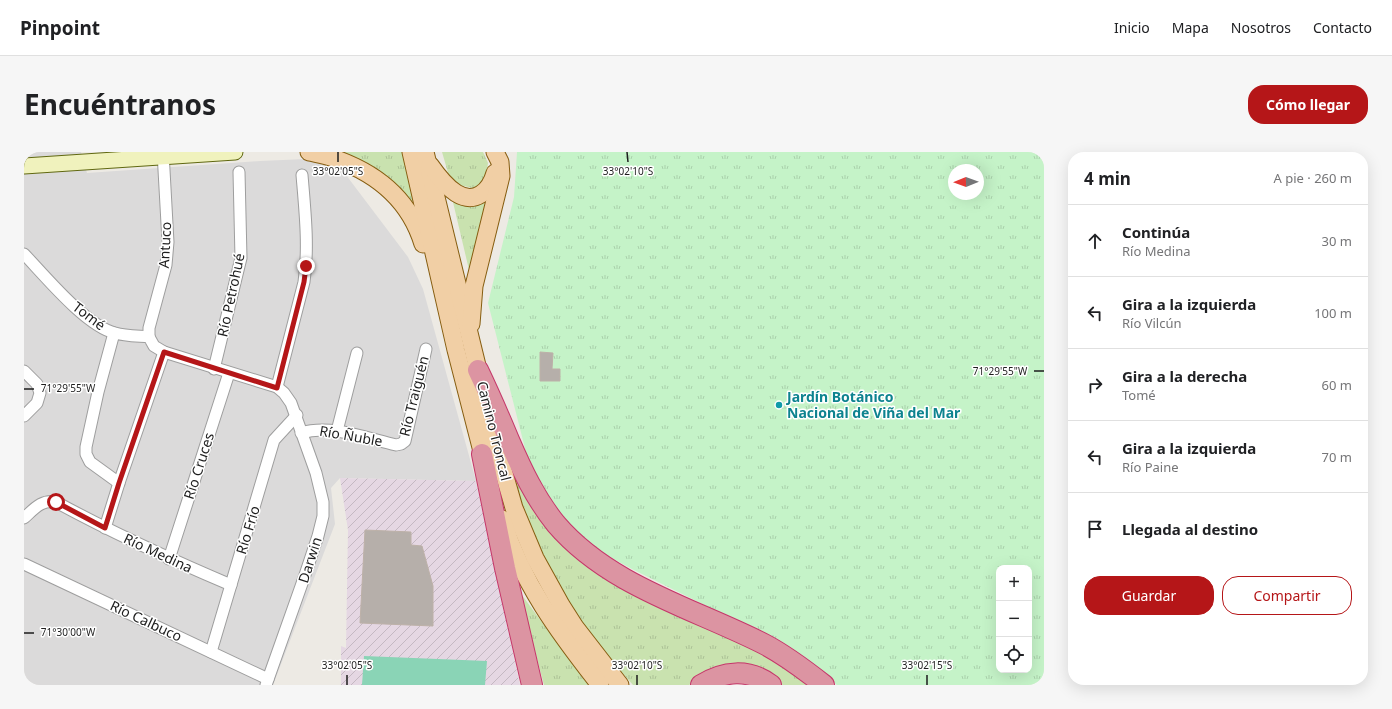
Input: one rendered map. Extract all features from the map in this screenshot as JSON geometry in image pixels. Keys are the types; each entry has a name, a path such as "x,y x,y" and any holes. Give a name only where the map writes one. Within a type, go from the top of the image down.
{"highway":[{"path":"478,370 524,475 538,500 556,524 575,544 597,562 622,579 764,644 798,665 824,685"},
{"path":"482,454 505,568 532,685"},
{"path":"701,685 718,676 738,673 758,677 771,685"}],"main road":[{"path":"309,152 335,158 362,170 382,183 398,198 418,228 452,333"},
{"path":"419,154 439,177 456,193 472,197 486,192 490,186 496,169 495,152"},
{"path":"470,339 474,286 501,176 500,162 495,152"},
{"name":"Camino Troncal","path":"419,154 452,333 482,454 506,532 522,570 539,601 562,637 600,685"},
{"name":"Camino Troncal","path":"419,154 470,339 506,482 517,514 532,552 561,605 575,627 620,685"}],"street":[{"path":"24,166 118,156 235,152"},
{"name":"Antuco","path":"149,337 148,328 166,265 168,242 163,155"},
{"name":"Río Petrohué","path":"214,369 241,258 239,172"},
{"path":"277,388 304,282 306,266 307,237 302,175"},
{"name":"Tomé","path":"24,254 80,312 101,328 114,333 149,337"},
{"path":"114,333 98,392 86,447 86,454 90,462 119,483"},
{"path":"149,337 154,346 164,352 277,388 284,393 291,403 297,415 301,433"},
{"name":"Río Traiguén","path":"401,444 405,441 426,349"},
{"path":"105,528 164,352"},
{"path":"336,431 357,353"},
{"path":"24,370 37,384 40,393 37,403 24,416"},
{"name":"Río Cruces","path":"169,559 230,373"},
{"name":"Río Frío","path":"211,652 274,440 297,415"},
{"name":"Río Ñuble","path":"301,433 312,429 336,431 401,444"},
{"name":"Darwin","path":"267,682 308,568 323,516 323,502 316,473 301,433"},
{"name":"Río Medina","path":"24,518 38,505 50,501 56,502 169,559 231,585"},
{"name":"Río Calbuco","path":"24,564 211,652 267,682"}],"shaded area":[{"path":"24,152 81,152 87,173 306,159 343,171 408,257 423,289 476,481 340,478 331,488 335,524 273,685 24,685"},
{"path":"340,478 476,481 520,685 341,685 341,646 346,648 348,530"}],"green space":[{"path":"333,152 402,152 418,222"},
{"path":"442,152 483,152 488,163 485,183 477,189 451,183"},
{"name":"Jardín Botánico Nacional de Viña del Mar","path":"517,152 1044,152 1044,685 837,685 787,646 595,549 569,525 550,503 530,468 488,303 514,197"},
{"path":"489,195 470,274 452,198"},
{"path":"506,457 560,541 766,654 812,685 780,685 755,667 730,663 706,674 689,685 633,685 594,641 575,614 563,593 551,571 531,526"},
{"path":"519,591 588,685 544,685"},
{"path":"364,656 487,661 485,685 362,685"}],"building":[{"path":"540,352 553,353 552,369 560,369 560,381 540,381"},
{"path":"365,530 411,532 411,545 422,546 433,586 433,626 360,623"}],"place":[{"name":"Jardín Botánico Nacional de Viña del Mar","path":"779,405"}],"route":[{"path":"56,502 105,528 164,352 277,388 304,282 306,266"}]}
